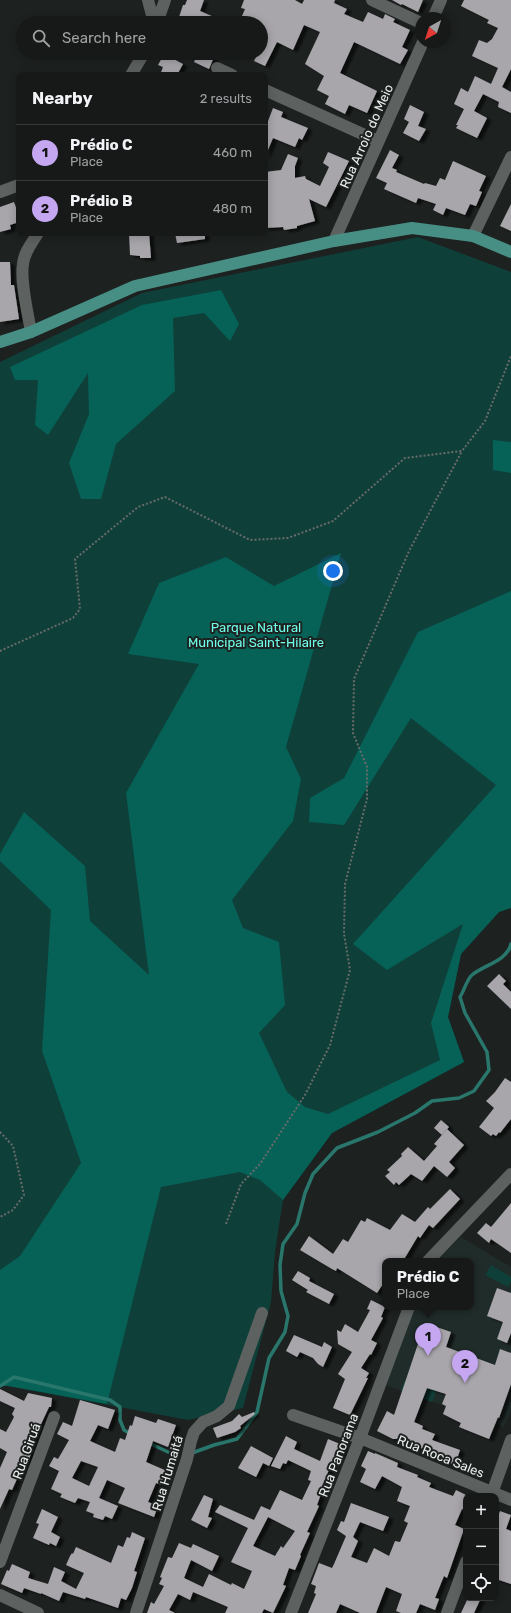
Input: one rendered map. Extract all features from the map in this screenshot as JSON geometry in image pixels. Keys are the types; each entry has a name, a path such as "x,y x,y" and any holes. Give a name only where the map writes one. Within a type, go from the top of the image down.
{"main road":[{"path":"0,342 31,332 135,286 334,242 412,228 473,236 511,252"}],"street":[{"path":"148,0 152,16"},
{"path":"159,16 165,0"},
{"path":"372,0 415,20"},
{"path":"436,12 442,0"},
{"name":"Rua Arroio do Meio","path":"334,242 419,48"},
{"path":"133,72 140,60"},
{"path":"217,68 226,72"},
{"path":"268,91 378,141"},
{"path":"473,236 511,157"},
{"path":"0,192 16,186"},
{"path":"31,332 23,278 23,264 26,253 36,236"},
{"path":"431,1258 511,1174"},
{"name":"Rua Panorama","path":"291,1613 360,1438 408,1310"},
{"name":"Rua Humaitá","path":"136,1613 187,1459 194,1432 203,1422 217,1416 229,1406 262,1313"},
{"name":"Rua Roca Sales","path":"293,1415 360,1438 489,1493"},
{"name":"Rua Giruá","path":"0,1562 54,1417"},
{"path":"491,1493 511,1440"},
{"name":"Rua Roca Sales","path":"499,1496 511,1500"},
{"path":"447,1613 465,1565"},
{"path":"0,1595 38,1613"}],"path":[{"path":"226,1224 241,1184 260,1164 305,1096 330,1045 350,970 344,934 345,884 368,799 367,767 353,733 354,679 409,551 462,451 485,421 511,356"},
{"path":"0,651 72,618 80,609 75,559 138,507 165,498 250,540 288,538 333,521 405,458 462,451"},
{"path":"0,1132 14,1146 24,1195 13,1210 0,1217"}],"shaded area":[{"path":"461,1237 511,1267 511,1408 504,1427 385,1385 413,1310 474,1310 474,1258 438,1258"}],"green space":[{"name":"Parque Natural Municipal Saint-Hilaire","path":"418,237 511,272 511,908 499,912 461,954 448,1017 464,1062 332,1133 283,1200 275,1252 271,1302 243,1408 188,1420 8,1386 0,1386 0,362 142,293"},
{"path":"221,290 239,324 230,341 204,313 173,318 175,391 116,444 101,499 81,499 69,463 89,414 88,373 48,435 35,425 38,380 15,380 10,367 142,305"},
{"path":"493,440 511,442 511,473 493,470"},
{"path":"341,553 286,747 301,779 293,821 232,900 243,928 279,942 285,1005 259,1033 287,1092 305,1107 328,1114 440,1060 431,1023 463,924 387,970 353,944 496,785 411,718 344,825 309,822 310,798 344,778 418,632 511,591 511,908 499,912 461,954 448,1017 464,1062 332,1133 283,1200 260,1180 240,1172 161,1187 107,1404 8,1386 0,1386 0,1270 20,1256 81,1163 42,1051 51,910 0,861 0,854 24,812 85,866 90,921 149,975 126,793 199,664 128,654 159,583 226,557 274,586"},
{"path":"491,1265 511,1277 511,1282 508,1287 485,1275"},
{"path":"405,1380 436,1391 432,1402 401,1391"}],"building":[{"path":"187,0 204,0 200,11 212,16 179,16 183,5 185,5"},
{"path":"244,0 295,0 302,4 304,0 335,0 334,3 347,9 344,14 363,22 368,12 383,19 385,14 395,19 393,22 410,30 402,47 408,50 400,64 354,42 340,73 377,91 367,113 349,105 345,114 325,104 329,96 317,90 324,76 305,64 320,32 304,25 293,50 277,42 268,60 268,16 242,16 245,9 241,8"},
{"path":"392,0 423,0 418,12 402,4 401,5"},
{"path":"464,0 511,0 511,69 502,87 511,92 511,113 498,107 499,102 483,94 474,111 487,118 477,138 456,128 464,109 454,104 461,88 468,92 475,76 491,84 498,68 472,56 479,40 487,43 492,39 498,28 487,23 489,20 461,6"},
{"path":"161,60 175,60 183,64 179,72 161,72 163,67 158,65"},
{"path":"195,60 213,60 209,69 194,62"},
{"path":"254,60 268,60 265,66"},
{"path":"410,105 424,112 418,126 426,129 419,141 403,133 409,122 404,119"},
{"path":"273,108 283,112 281,117 308,128 302,140 299,138 295,147 273,138 268,150 268,121"},
{"path":"390,150 399,155 392,168 397,170 396,172 424,184 436,186 440,178 445,180 453,161 486,176 479,191 482,192 476,206 470,204 465,215 446,208 443,215 433,210 436,204 418,198 416,203 384,189 387,183 376,178"},
{"path":"328,152 349,161 326,207 309,199 315,221 297,226 297,228 284,230 283,227 268,228 268,172 281,170 288,154 298,158 295,166 295,178 305,176 306,179 320,186 329,167 323,163"},
{"path":"14,202 16,208 16,223 10,225 11,229 0,232 0,207"},
{"path":"511,204 511,231 500,226"},
{"path":"129,236 149,236 151,258 140,258 140,256 130,255"},
{"path":"176,236 205,236 205,239 177,243"},
{"path":"0,262 10,262 11,285 14,285 19,319 0,322"},
{"path":"499,974 506,981 503,984 511,992 511,1009 487,986"},
{"path":"505,1078 511,1082 511,1119 500,1133 499,1132 496,1136 493,1134 491,1136 479,1127 494,1108 486,1101 495,1092"},
{"path":"441,1120 449,1127 442,1135 434,1128"},
{"path":"447,1129 464,1145 449,1162 455,1168 447,1177 434,1166 422,1181 411,1174 399,1185 396,1182 394,1185 385,1176 390,1172 387,1170 402,1156 401,1154 408,1147 424,1161 437,1146 434,1144"},
{"path":"450,1189 460,1199 433,1228 429,1225 420,1238 418,1236 405,1258 382,1258 382,1286 377,1293 337,1268 336,1271 300,1250 309,1236 333,1254 343,1239 348,1242 361,1220 365,1222 367,1218 390,1230 402,1214 415,1222 428,1207 430,1209"},
{"path":"511,1203 511,1253 491,1239 489,1243 477,1233 486,1223 491,1227"},
{"path":"298,1271 310,1278 309,1281 334,1294 329,1304 306,1292 308,1290 292,1280"},
{"path":"497,1288 511,1293 511,1333 507,1343 497,1339 503,1322 487,1316"},
{"path":"371,1300 382,1306 382,1310 384,1310 381,1317 383,1318 371,1340 377,1343 371,1355 370,1354 361,1368 369,1373 366,1378 368,1378 350,1415 333,1408 345,1379 338,1374 352,1352 338,1344 337,1330 341,1332 345,1324 358,1332 370,1310 367,1309"},
{"path":"425,1323 451,1332 446,1347 495,1365 500,1349 511,1353 511,1384 499,1418 498,1417 489,1439 459,1427 461,1423 443,1414 446,1406 442,1404 446,1394 427,1388 414,1422 423,1426 422,1429 435,1434 432,1440 460,1450 455,1465 441,1460 443,1456 398,1438 393,1439 377,1431 387,1411 394,1415"},
{"path":"294,1335 322,1347 324,1342 332,1347 323,1367 313,1358 300,1352 297,1357 286,1351"},
{"path":"0,1389 24,1401 28,1393 52,1398 51,1407 49,1407 29,1450 32,1451 28,1462 25,1461 12,1490 9,1489 0,1509 0,1468 7,1452 0,1448 0,1429 6,1432 14,1417 12,1414 15,1408 0,1401"},
{"path":"80,1400 115,1410 108,1429 98,1425 90,1441 115,1452 120,1438 125,1440 135,1416 156,1423 158,1419 176,1425 168,1447 153,1441 146,1462 167,1471 162,1485 156,1483 148,1502 158,1506 154,1517 118,1503 125,1488 107,1480 99,1498 118,1506 112,1519 105,1516 103,1520 93,1517 94,1514 86,1511 90,1502 78,1498 75,1503 60,1497 62,1494 51,1489 59,1471 49,1466 54,1457 58,1459 69,1440 57,1434 63,1422 72,1426","holes":["81,1461 98,1467 89,1486 72,1478"]},
{"path":"254,1412 255,1414 240,1426 241,1428 235,1432 217,1438 213,1428 232,1421 239,1414 242,1417"},
{"path":"286,1436 297,1442 294,1449 320,1461 328,1439 344,1447 341,1456 337,1454 334,1458 319,1493 321,1494 317,1505 319,1506 307,1532 310,1533 295,1570 289,1568 283,1585 286,1586 273,1613 264,1609 262,1613 225,1613 228,1607 193,1592 190,1600 178,1594 169,1610 175,1613 147,1613 151,1602 154,1604 164,1586 159,1584 162,1578 160,1577 168,1557 172,1558 179,1543 191,1548 193,1544 219,1556 212,1571 191,1560 184,1578 203,1587 209,1574 231,1585 232,1583 244,1589 252,1571 231,1562 248,1528 215,1512 220,1505 254,1520 261,1506 270,1510 280,1490 302,1500 311,1481 308,1480 311,1471 288,1460 286,1464 283,1463 280,1469 271,1466","holes":["268,1517 295,1531 283,1548 281,1546 275,1556 253,1546"]},
{"path":"251,1446 273,1458 269,1466 263,1463 256,1477 238,1468"},
{"path":"368,1451 398,1463 397,1467 418,1475 417,1477 431,1483 429,1487 453,1496 456,1490 463,1494 463,1509 455,1525 463,1529 463,1532 447,1578 444,1576 435,1598 439,1599 435,1610 420,1604 416,1613 401,1613 396,1611 402,1594 386,1587 376,1613 360,1613 340,1604 336,1613 308,1613 316,1594 314,1593 316,1586 311,1584 319,1563 332,1568 346,1536 337,1530 341,1521 344,1522 351,1503 389,1517 383,1531 360,1522 353,1537 358,1541 351,1557 367,1563 374,1548 389,1556 395,1541 400,1542 408,1523 404,1521 410,1506 397,1501 402,1487 382,1476 375,1489 360,1482 366,1469 361,1466"},
{"path":"204,1495 213,1499 208,1517 212,1518 207,1528 191,1520"},
{"path":"42,1509 58,1517 51,1532 60,1537 56,1546 50,1543 49,1545 33,1538 39,1524 36,1523"},
{"path":"500,1511 511,1515 506,1529 511,1531 511,1584 499,1580"},
{"path":"132,1532 145,1538 134,1571 137,1572 132,1588 126,1600 121,1598 118,1608 86,1597 85,1599 63,1592 59,1601 41,1593 24,1588 22,1593 1,1584 7,1570 9,1571 12,1564 30,1572 28,1578 48,1584 54,1567 65,1572 61,1581 76,1589 84,1573 66,1565 76,1547 111,1563 118,1545 123,1547 127,1537 130,1538"},
{"path":"467,1601 480,1601 474,1613 461,1613"}],"waterway":[{"path":"192,1453 237,1439 257,1412 269,1358 285,1332 288,1316 281,1291 280,1265 283,1244 297,1224 305,1193 313,1174 337,1148 378,1132 415,1113 432,1101 459,1098 474,1091 489,1070 487,1052 465,1013 460,997 470,977 477,971 505,955 511,944"},
{"path":"0,1386 14,1377 110,1400 120,1407 120,1420 124,1430 131,1434"},
{"path":"149,1443 168,1452"}],"place":[{"name":"Prédio C","path":"428,1356"},
{"name":"Prédio B","path":"465,1383"}]}
